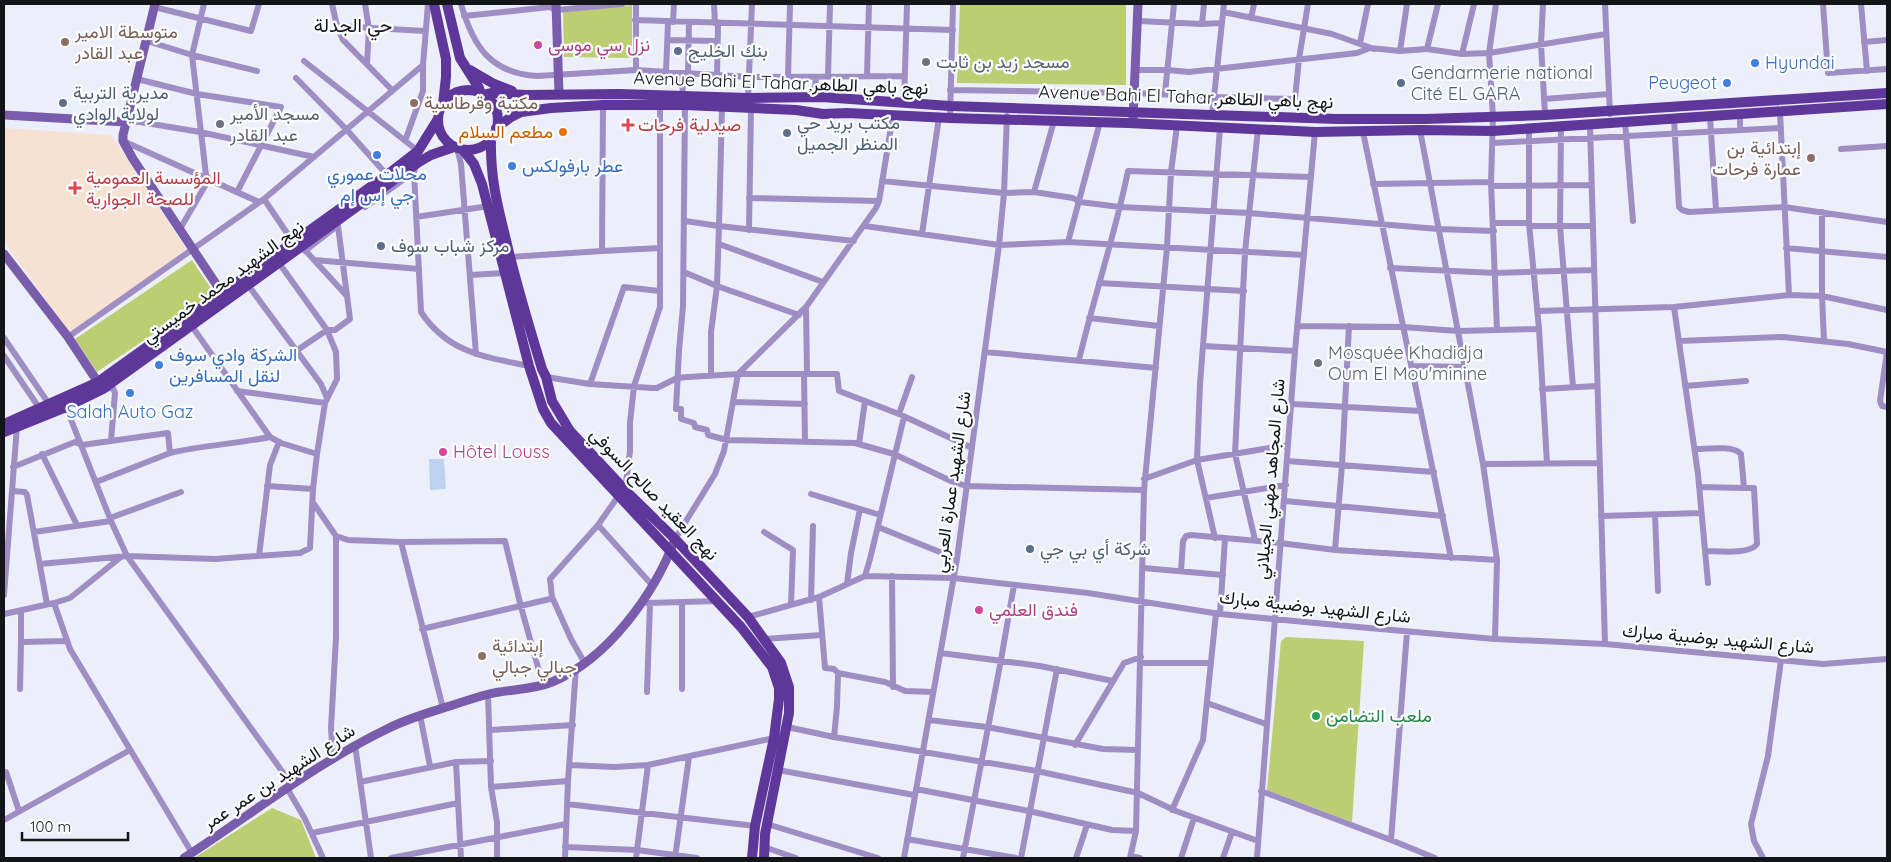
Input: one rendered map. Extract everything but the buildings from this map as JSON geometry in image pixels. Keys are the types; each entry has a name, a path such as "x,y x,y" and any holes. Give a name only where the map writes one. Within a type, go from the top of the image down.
{"main road":[{"path":"434,4 446,59 443,105 438,119 442,136 458,148 478,148 491,139 496,128 497,113 494,106 482,94 480,88 465,67 457,47 447,4"},
{"path":"465,67 494,84 526,95"},
{"path":"443,105 448,98 464,91 482,94"},
{"name":"Avenue Bahi El Tahar,نهج باهي الطاهر","path":"496,128 521,112 543,108 660,105 684,101 722,107 814,97 950,106 1338,119 1544,115 1887,93"},
{"name":"Avenue Bahi El Tahar,نهج باهي الطاهر","path":"482,94 559,94 749,103 823,114 847,113 1100,122 1315,132 1493,131 1887,104"},
{"name":"نهج الشهيد محمد خميستي","path":"4,432 66,407 191,325 225,297 248,285 300,247 387,174 418,151 438,119"},
{"name":"نهج العقيد صالح السوفي","path":"491,139 493,187 510,257 552,401 570,431 670,552 718,601 760,651 772,667 776,677 779,699 774,738 755,826 752,858"},
{"name":"نهج الشهيد محمد خميستي","path":"4,424 100,385 225,297 415,168 431,154 458,148"},
{"name":"نهج العقيد صالح السوفي","path":"458,148 479,174 489,206 529,366 543,409 551,423 622,493 675,539 748,617 781,663 789,687 789,713 767,824 764,858"}],"street":[{"path":"180,230 208,179 200,132 192,55 204,4"},
{"path":"225,297 133,160 123,141 155,5 250,31 259,4"},
{"path":"332,4 337,26 343,40 392,90"},
{"path":"365,4 369,29 367,64"},
{"path":"405,141 423,91 428,4"},
{"path":"461,4 464,16 481,52 495,63 524,75 537,76 559,73 636,70 749,77 905,76"},
{"path":"464,16 550,7 622,4"},
{"path":"636,4 636,70"},
{"path":"666,72 668,40 674,4"},
{"path":"714,4 714,23 718,25 717,76"},
{"path":"749,230 749,77 752,4"},
{"path":"788,77 790,4"},
{"path":"828,77 830,4"},
{"path":"867,75 868,4"},
{"path":"904,102 907,4"},
{"path":"950,118 953,4"},
{"path":"1133,124 1138,4"},
{"path":"1165,94 1174,4"},
{"path":"1202,24 1204,4"},
{"path":"1212,116 1224,4"},
{"path":"1251,18 1254,4"},
{"path":"950,90 1134,93 1295,99 1298,59 1308,4"},
{"path":"1360,43 1368,4"},
{"path":"1400,51 1407,4"},
{"path":"1427,49 1438,4"},
{"path":"1462,54 1474,4"},
{"path":"1496,4 1489,54 1493,117 1491,184 1498,330"},
{"path":"1543,4 1541,44 1544,115"},
{"path":"1605,4 1610,123"},
{"path":"1823,4 1828,73 1887,69"},
{"path":"1861,4 1867,70"},
{"path":"556,7 559,94"},
{"path":"1223,12 1304,30 1332,34 1375,49"},
{"path":"635,20 953,30"},
{"path":"1138,21 1222,23"},
{"path":"689,22 684,101 685,222 683,306 676,409 681,409 681,419 694,423 695,427 707,430 708,434 727,440 845,442 860,444 894,454 951,482 966,486 1144,490"},
{"path":"337,26 425,31"},
{"path":"1135,70 1189,72 1216,70 1357,53 1370,48 1400,51 1427,49 1462,54 1489,54 1606,34"},
{"path":"668,40 717,41"},
{"path":"1864,42 1887,40"},
{"path":"147,41 192,55 256,71"},
{"path":"304,61 418,151"},
{"path":"68,337 261,201 423,65"},
{"path":"814,97 816,77"},
{"path":"296,78 387,174"},
{"path":"137,80 197,94 281,107 237,192"},
{"path":"1544,99 1609,94"},
{"path":"602,251 603,105"},
{"path":"584,662 571,640 552,598 550,580 598,525 622,493 630,451 630,423 634,386 660,308 660,105"},
{"path":"711,376 712,332 719,244 722,107"},
{"name":"شارع الشهيد عمارة العربي","path":"904,858 957,559 1000,245 1007,107"},
{"path":"1780,112 1788,295"},
{"path":"4,115 140,122 263,144 314,157"},
{"path":"675,539 715,474 727,440 738,374 806,307 865,226 879,201 893,115"},
{"path":"1740,115 1740,130"},
{"path":"922,234 939,117"},
{"path":"1710,117 1716,210"},
{"path":"1674,119 1680,209 1689,212 1784,206 1887,222"},
{"path":"1034,192 1054,121"},
{"path":"1068,242 1100,122"},
{"path":"1625,122 1632,221"},
{"path":"1590,124 1604,644"},
{"path":"1140,858 1131,857 1136,832 1138,793 1144,479 1167,247 1171,172 1178,126"},
{"path":"1561,127 1560,226 1573,387"},
{"path":"1215,538 1197,460 1203,346 1220,128"},
{"path":"1493,143 1781,128"},
{"path":"1529,129 1529,224 1539,329 1546,463"},
{"path":"1255,540 1243,493 1236,454 1246,252 1258,130"},
{"path":"1420,130 1483,464 1497,560 1495,639"},
{"name":"شارع المجاهد مهني الجيلاني","path":"1257,858 1280,542 1293,404 1295,351 1315,132"},
{"path":"1363,132 1451,558"},
{"path":"123,141 261,201 300,247 347,296"},
{"path":"1841,149 1887,146"},
{"path":"458,148 461,164 476,354"},
{"path":"415,168 421,312 428,322 457,347 476,354 529,366"},
{"path":"300,247 338,226 415,168"},
{"path":"1079,360 1089,318 1111,244 1128,171 1311,177"},
{"path":"882,181 1004,193 1034,192 1073,198 1080,202 1120,207 1249,213 1438,229 1494,230"},
{"path":"1373,184 1591,185"},
{"path":"749,198 879,201"},
{"path":"416,217 489,206"},
{"path":"1822,212 1824,341"},
{"path":"685,222 854,241"},
{"path":"1493,223 1592,226"},
{"path":"296,350 327,330 335,330 350,319 338,226"},
{"path":"865,226 1000,245 1068,242 1304,255"},
{"path":"719,244 823,282"},
{"path":"510,257 660,248"},
{"path":"1786,248 1887,257"},
{"path":"4,254 68,337 100,385 113,388 115,393 111,440"},
{"path":"314,260 419,268"},
{"path":"40,564 125,556 215,559 300,553 309,549 314,504 313,489 326,400 337,379 336,352 327,330 278,263"},
{"path":"1390,268 1495,273 1593,270"},
{"path":"684,272 717,286 799,315"},
{"path":"470,275 505,274"},
{"path":"1099,283 1244,291"},
{"path":"248,285 321,384 326,400"},
{"path":"590,384 624,287 659,291"},
{"path":"1537,311 1674,307 1788,295 1822,296 1887,310"},
{"path":"805,442 806,307"},
{"path":"1674,307 1695,449 1708,583"},
{"path":"1089,318 1159,326"},
{"path":"191,325 270,437 279,442 318,454"},
{"path":"1298,326 1349,326 1458,331 1539,329"},
{"path":"1335,550 1346,407 1349,326"},
{"path":"1679,341 1783,337 1824,341 1887,352 1880,401 1880,404 1887,406"},
{"path":"4,338 44,407"},
{"path":"1203,346 1295,351"},
{"path":"984,352 1156,368"},
{"path":"4,356 44,407"},
{"path":"1411,366 1465,367"},
{"path":"546,377 590,384 658,388 677,378 738,374 837,374 839,391 902,415 972,448"},
{"path":"865,576 912,377"},
{"path":"1685,386 1746,381"},
{"path":"1542,390 1597,386"},
{"path":"237,391 326,400"},
{"path":"860,444 865,401"},
{"path":"733,402 804,404"},
{"path":"1293,404 1421,411"},
{"path":"66,407 125,556 289,787 323,858"},
{"path":"4,595 17,426"},
{"path":"13,467 75,442 82,445 168,433 170,453"},
{"path":"96,482 170,453 194,448 236,444 270,437"},
{"path":"259,556 270,465 279,442"},
{"path":"1144,479 1197,460 1288,445"},
{"path":"1695,449 1732,449 1739,452 1744,488"},
{"path":"42,454 77,525"},
{"path":"1287,461 1434,472"},
{"path":"1483,464 1599,463"},
{"path":"1206,498 1286,485"},
{"path":"267,486 313,489"},
{"path":"1699,487 1754,488 1758,544 1747,550 1705,551"},
{"path":"12,491 24,492 27,495 40,564 51,604 66,641 130,750 188,856"},
{"path":"34,532 110,520 181,492"},
{"path":"812,494 880,515"},
{"path":"1285,501 1443,516"},
{"path":"314,504 336,536 336,637 331,728 333,757"},
{"path":"846,584 860,509"},
{"path":"1600,516 1701,514"},
{"path":"1655,515 1658,591"},
{"path":"598,525 652,585"},
{"path":"811,600 813,526"},
{"path":"878,527 957,559"},
{"path":"764,532 794,550 791,605"},
{"path":"336,536 348,540 401,542 505,541 543,685"},
{"path":"1181,571 1183,541 1186,536 1280,542 1335,550 1497,560"},
{"name":"شارع الشهيد بن عمر عمر","path":"188,856 333,757 390,727 420,715 488,694 553,682 576,668 596,654 628,623 645,603 675,539"},
{"path":"1172,810 1203,740 1223,575 1225,539"},
{"path":"401,542 443,708"},
{"path":"4,614 70,598 125,556"},
{"path":"1143,568 1223,575"},
{"name":"شارع الشهيد بوضبية مبارك","path":"748,617 811,600 865,576 954,578 1088,592 1218,614 1407,632 1495,639 1604,644 1823,664 1887,659"},
{"path":"892,576 894,686"},
{"path":"963,858 1014,585"},
{"path":"819,597 825,668 834,669 838,673 885,682 905,691 933,692"},
{"path":"422,629 521,607 552,598"},
{"path":"647,692 645,603 718,601"},
{"path":"682,602 682,689"},
{"path":"20,689 21,611"},
{"path":"1391,840 1407,632"},
{"path":"764,638 822,635"},
{"path":"21,642 66,641"},
{"path":"941,652 1057,669 1113,681"},
{"path":"1075,745 1124,663 1141,660 1211,663"},
{"path":"1763,858 1754,841 1750,824 1768,756 1781,660"},
{"path":"565,858 576,668"},
{"path":"1021,858 1057,669"},
{"path":"834,737 838,673"},
{"path":"488,694 491,787 496,810 498,837 497,858"},
{"path":"1207,703 1266,724"},
{"path":"420,715 430,766"},
{"path":"929,720 987,726 1075,745 1103,749 1138,750"},
{"path":"490,730 573,725"},
{"path":"786,727 834,737 1037,771 1138,793 1172,810 1258,840"},
{"path":"570,765 614,767 648,765 774,738"},
{"path":"354,746 371,858"},
{"path":"4,820 130,750"},
{"path":"675,857 689,757"},
{"path":"360,782 456,762 491,762"},
{"path":"456,762 461,858"},
{"path":"636,858 648,765"},
{"path":"778,770 973,800 1112,830 1136,832"},
{"path":"6,772 19,811"},
{"path":"491,787 568,781"},
{"path":"1261,790 1435,858"},
{"path":"312,833 458,803"},
{"path":"567,804 755,826"},
{"path":"1182,858 1194,818"},
{"path":"391,858 414,856 461,843 566,824"},
{"path":"767,824 878,858"},
{"path":"1076,858 1087,824"},
{"path":"1223,858 1232,832"},
{"path":"907,839 1016,858"},
{"path":"566,847 638,850 675,857 697,858"},
{"path":"764,847 796,858"}],"shaded area":[{"name":"المؤسسة العمومية للصحة الجوارية","path":"4,128 111,135 188,252 69,332 4,241"}],"green space":[{"path":"960,4 1126,4 1126,85 957,83"},
{"path":"632,5 632,58 564,57 563,12"},
{"path":"192,260 214,293 97,372 75,339"},
{"name":"ملعب التضامن","path":"1286,637 1364,641 1352,822 1267,790 1281,641"},
{"path":"272,808 301,820 316,858 194,858"}],"water":[{"path":"429,459 444,459 446,489 430,490"}],"place":[{"name":"متوسطة الامير عبد القادر","path":"65,42"},
{"name":"نزل سي موسى","path":"538,45"},
{"name":"بنك الخليج","path":"678,51"},
{"name":"مسجد زيد بن ثابت","path":"926,62"},
{"name":"Hyundai","path":"1755,63"},
{"name":"Gendarmerie national Cité EL GARA","path":"1401,83"},
{"name":"Peugeot","path":"1727,83"},
{"name":"مديرية التربية لولاية الوادي","path":"63,103"},
{"name":"مكتبة وقرطاسية","path":"414,103"},
{"name":"مسجد الأمير عبد القادر","path":"220,124"},
{"name":"صيدلية فرحات","path":"628,125"},
{"name":"مطعم السلام","path":"563,132"},
{"name":"مكتب بريد حي المنظر الجميل","path":"787,133"},
{"name":"محلات عموري جي إس إم","path":"377,155"},
{"name":"إبتدائية بن عمارة فرحات","path":"1811,158"},
{"name":"عطر بارفولكس","path":"512,166"},
{"name":"المؤسسة العمومية للصحة الجوارية","path":"75,188"},
{"name":"مركز شباب سوف","path":"381,246"},
{"name":"Mosquée Khadidja Oum El Mou'minine","path":"1318,363"},
{"name":"الشركة وادي سوف لنقل المسافرين","path":"159,365"},
{"name":"Salah Auto Gaz","path":"130,393"},
{"name":"Hôtel Louss","path":"443,452"},
{"name":"شركة أي بي جي","path":"1030,549"},
{"name":"فندق العلمي","path":"979,610"},
{"name":"إبتدائية جبالي جبالي","path":"482,656"},
{"name":"ملعب التضامن","path":"1316,716"}],"district":[{"name":"حي الجدلة","path":"353,25"}]}
